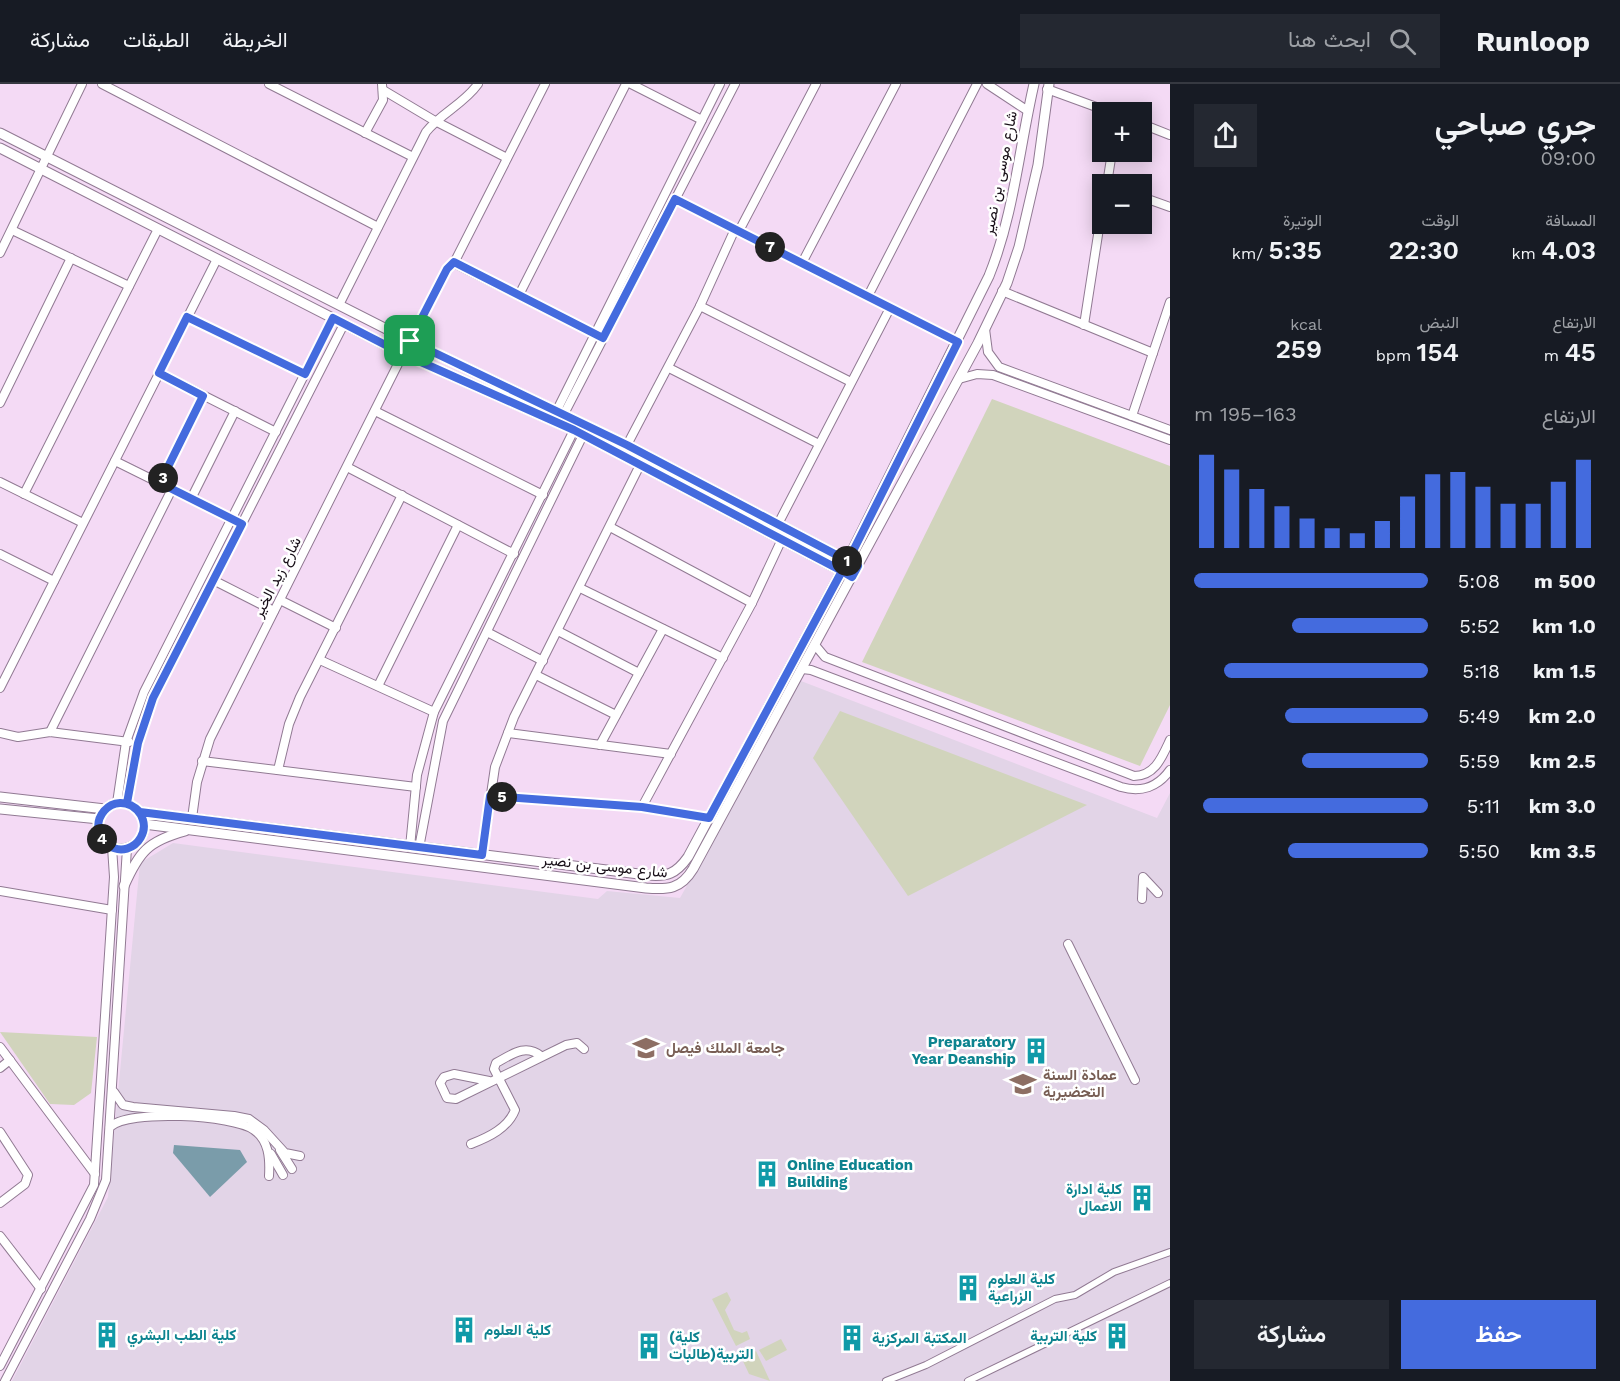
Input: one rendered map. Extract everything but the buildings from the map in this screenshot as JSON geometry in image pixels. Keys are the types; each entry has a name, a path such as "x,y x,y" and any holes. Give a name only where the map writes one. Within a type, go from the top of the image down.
{"street":[{"path":"0,253 82,84"},
{"path":"102,84 378,227"},
{"path":"269,84 413,157"},
{"path":"339,305 413,157 435,121 454,109 478,84"},
{"path":"410,341 447,269 454,262 545,84"},
{"path":"519,295 626,84"},
{"path":"631,84 702,120"},
{"path":"560,414 594,333 720,84"},
{"path":"560,414 603,338 735,84"},
{"path":"627,445 669,368 737,230 816,84"},
{"path":"802,263 896,84"},
{"path":"868,296 977,84"},
{"path":"987,84 1028,111"},
{"name":"شارع موسى بن نصير","path":"140,812 415,848 647,875 670,875 681,867 848,561 958,342 1003,242 1034,84"},
{"path":"1048,86 1092,104"},
{"name":"شارع موسى بن نصير","path":"144,824 636,887 672,889 687,879 985,329 1019,246 1038,165 1048,86"},
{"path":"364,133 383,100 382,87"},
{"path":"382,87 435,121 507,158"},
{"path":"1152,128 1170,135"},
{"path":"0,133 410,341 627,445 777,526 858,566"},
{"path":"0,148 403,354 574,430 852,577"},
{"path":"675,199 958,342"},
{"path":"1152,201 1170,207"},
{"path":"24,494 158,229"},
{"path":"12,230 129,286"},
{"path":"1084,325 1098,234"},
{"path":"0,403 71,258"},
{"path":"0,688 217,259"},
{"path":"454,262 603,338"},
{"path":"1002,291 1153,353"},
{"path":"1132,416 1170,302"},
{"path":"700,306 851,382"},
{"path":"777,526 890,308"},
{"path":"187,317 305,374"},
{"path":"122,803 126,742 144,692 333,318"},
{"path":"122,803 153,698 344,324"},
{"path":"985,329 988,352 999,367 1170,429"},
{"name":"شارع زيد الخير","path":"192,818 202,761 274,611 403,354"},
{"path":"669,368 819,444"},
{"path":"159,373 276,432"},
{"path":"959,379 977,374 993,375 1170,440"},
{"path":"160,483 203,396"},
{"path":"191,499 235,411"},
{"path":"375,411 543,495"},
{"path":"415,848 416,787 434,712 574,430"},
{"path":"415,848 443,721 583,435"},
{"path":"115,461 242,524"},
{"path":"482,855 495,767 508,733 640,465"},
{"path":"347,467 514,554"},
{"path":"0,482 83,523"},
{"path":"50,732 172,489"},
{"path":"278,770 289,724 402,495"},
{"path":"378,686 458,525"},
{"path":"610,527 753,603"},
{"path":"642,807 753,603 782,538"},
{"path":"0,554 54,581"},
{"path":"213,580 274,611"},
{"path":"580,588 723,658"},
{"path":"280,600 336,628"},
{"path":"600,745 663,629"},
{"path":"558,631 639,673"},
{"path":"487,632 543,661"},
{"path":"815,645 825,657 1134,776 1142,776 1154,768 1170,740"},
{"path":"468,646 477,651"},
{"path":"320,660 434,712"},
{"path":"0,664 10,669"},
{"path":"802,669 811,670 1131,790 1149,788 1158,783 1170,770"},
{"path":"536,675 616,715"},
{"path":"0,733 18,737 50,732 138,743"},
{"path":"508,733 671,754"},
{"path":"202,761 416,787"},
{"path":"490,796 642,807 709,818"},
{"path":"0,797 105,808 122,803 140,812 144,824 139,841 126,848 112,847 101,837 99,819 105,808"},
{"path":"0,809 99,819"},
{"path":"124,886 143,851 161,838 190,830"},
{"path":"0,1364 87,1203 94,1185 112,910 114,860 112,847"},
{"path":"5,1381 101,1198 106,1180 126,848"},
{"path":"1142,899 1143,877 1158,893"},
{"path":"0,891 112,910"},
{"path":"1068,944 1135,1080"},
{"path":"489,1081 454,1074 444,1077 440,1083 447,1098 456,1099 499,1076 573,1043 584,1049"},
{"path":"0,1047 95,1174"},
{"path":"471,1144 496,1132 511,1119 515,1110 494,1069 496,1063 523,1049 535,1050 541,1056"},
{"path":"0,1068 10,1060"},
{"path":"112,1088 116,1098 123,1105 249,1119 264,1130 285,1153 300,1156"},
{"path":"110,1127 115,1122 141,1116 240,1123 255,1130 283,1175"},
{"path":"0,1132 28,1174 25,1184 0,1203"},
{"path":"276,1144 292,1169"},
{"path":"268,1150 269,1176"},
{"path":"0,1236 41,1289"},
{"path":"886,1381 926,1365 1054,1299 1075,1295 1114,1272 1170,1252"},
{"path":"968,1381 1170,1283"}],"shaded area":[{"name":"جامعة الملك فيصل","path":"801,681 1157,818 1170,793 1170,1381 12,1381 108,1197 140,863 173,843 598,899 607,891 680,898"}],"green space":[{"path":"992,399 1170,466 1170,705 1140,766 862,662"},
{"path":"840,711 1087,805 908,896 813,758"},
{"path":"0,1032 97,1037 91,1093 74,1105 50,1104"},
{"path":"727,1292 731,1300 725,1310 734,1330 742,1333 747,1331 750,1339 736,1346 712,1299"},
{"path":"781,1339 787,1350 766,1361 759,1350"},
{"path":"756,1351 770,1381 749,1374 742,1359"}],"water":[{"path":"174,1145 240,1150 247,1162 210,1197 173,1153"}],"place":[{"name":"جامعة الملك فيصل","path":"646,1048"},
{"name":"Preparatory Year Deanship","path":"1036,1051"},
{"name":"عمادة السنة التحضيرية","path":"1023,1084"},
{"name":"Online Education Building","path":"767,1174"},
{"name":"كلية ادارة الاعمال","path":"1142,1198"},
{"name":"كلية العلوم الزراعية","path":"968,1288"},
{"name":"كلية العلوم","path":"464,1330"},
{"name":"كلية الطب البشري","path":"107,1335"},
{"name":"كلية التربية","path":"1117,1336"},
{"name":"المكتبة المركزية","path":"852,1338"},
{"name":"(كلية التربية(طالبات","path":"649,1346"}],"route":[{"path":"410,341 447,269 454,262 603,338 675,199 958,342 848,561 858,566 852,577 842,571 709,818 642,807 490,796 482,855 140,812 134,807 127,803 120,802 105,808 98,822 101,837 112,847 119,849 133,846 143,834 143,819 140,812 127,803 138,743 153,698 242,524 160,483 203,396 159,373 187,317 305,374 333,318 403,354 574,430 842,571 848,561 777,526 627,445 410,341"}]}
